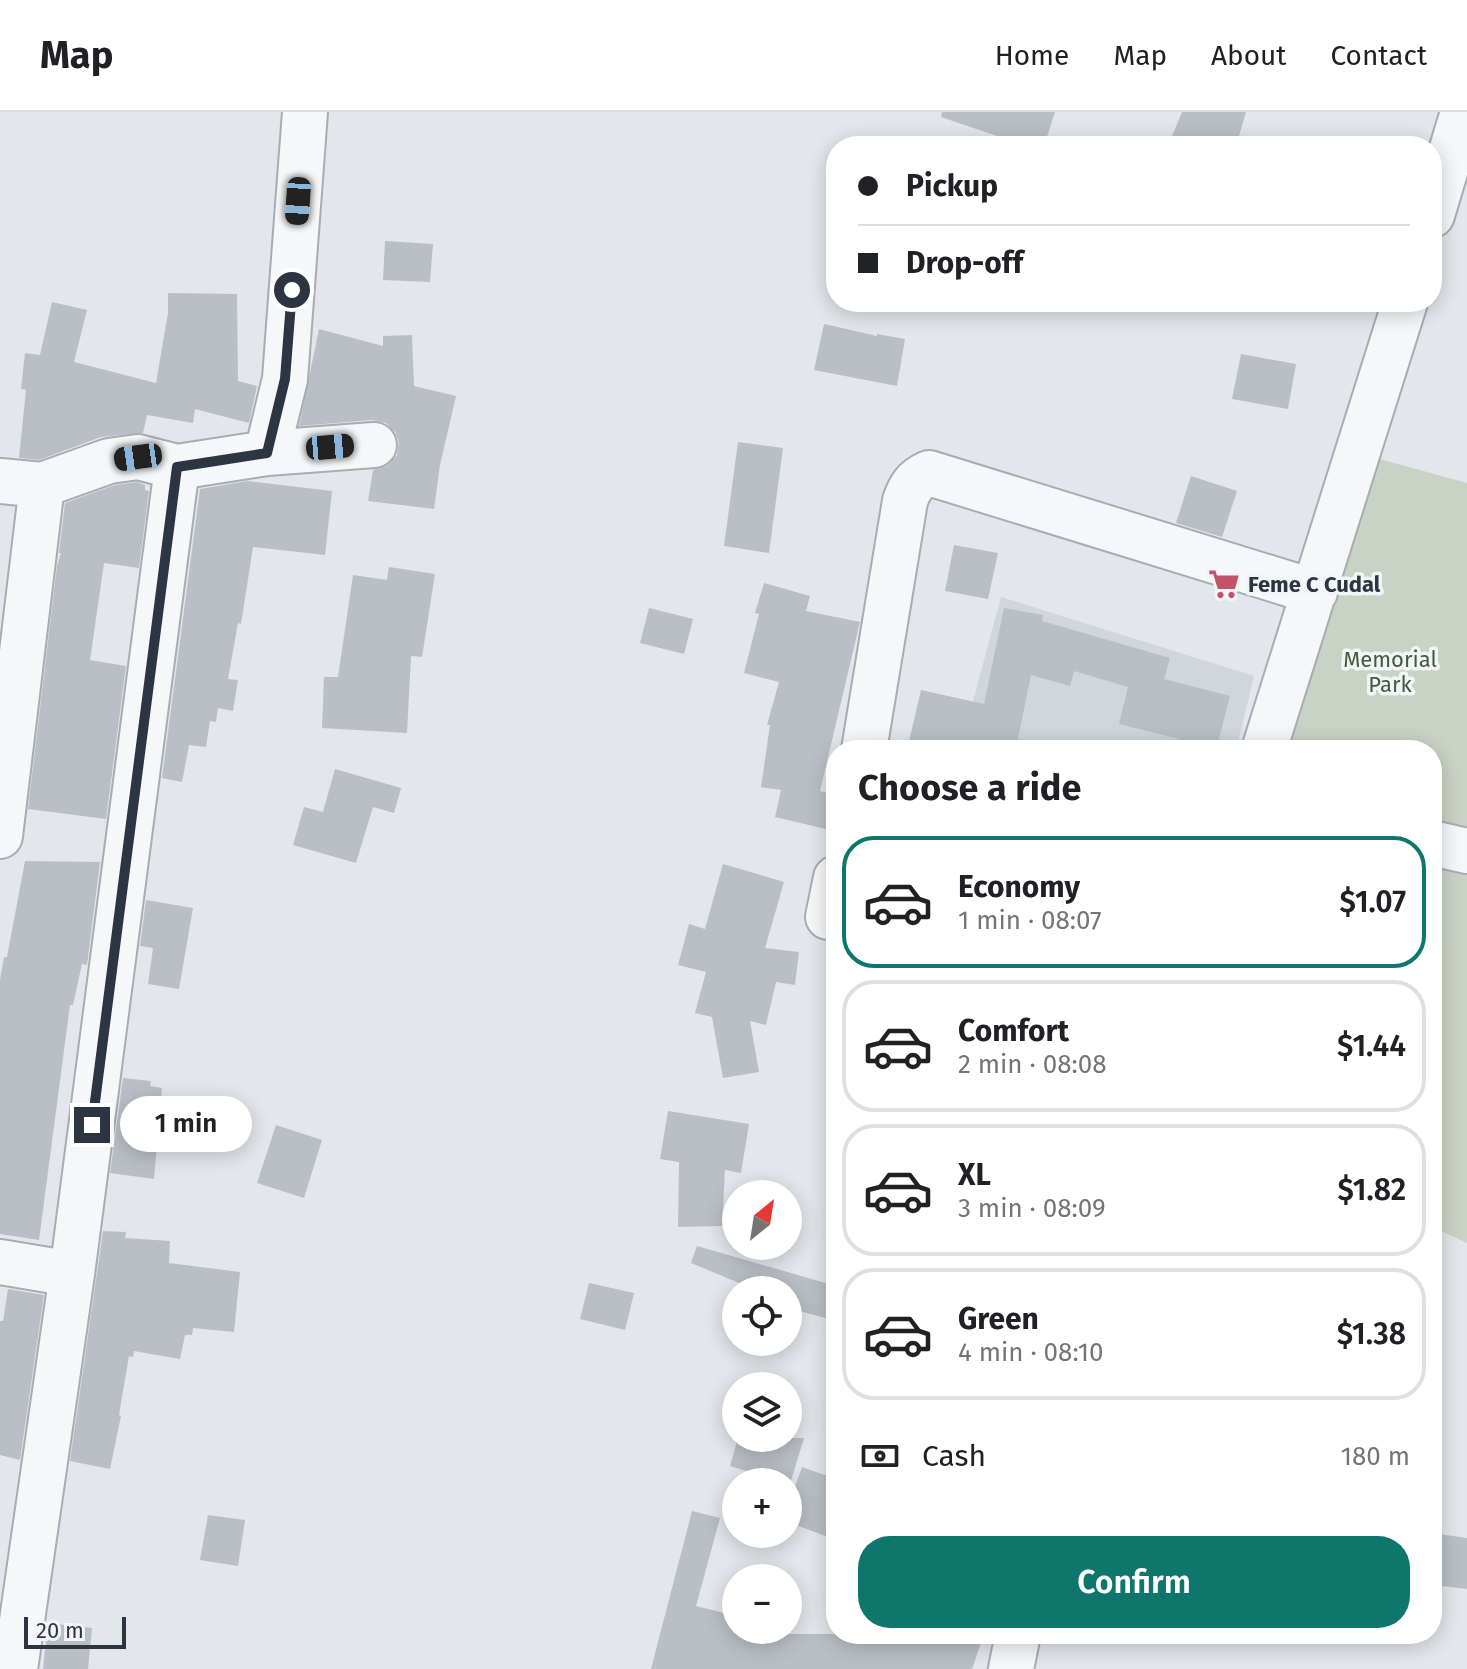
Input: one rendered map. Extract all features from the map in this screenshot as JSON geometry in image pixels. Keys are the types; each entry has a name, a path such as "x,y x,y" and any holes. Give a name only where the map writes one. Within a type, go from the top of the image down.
{"street":[{"path":"267,453 285,379 305,112"},
{"path":"1442,182 1463,112"},
{"path":"1267,740 1402,312"},
{"path":"0,836 21,483 138,457 177,467 267,453 374,445"},
{"path":"15,1669 72,1274 177,467"},
{"path":"866,740 905,501 910,486 917,478 929,473 1315,592"},
{"path":"1442,845 1467,851"},
{"path":"0,1262 72,1274"},
{"path":"1011,1669 1016,1644"}],"shaded area":[{"path":"1001,597 1254,676 1238,740 963,740"}],"green space":[{"name":"Memorial Park","path":"1376,458 1467,483 1467,1243 1442,1232 1442,740 1289,740"}],"building":[{"path":"942,112 1055,112 1047,136 997,136 941,117"},
{"path":"1182,112 1246,112 1239,136 1172,136"},
{"path":"385,241 433,244 430,282 383,280"},
{"path":"168,293 237,294 238,381 257,386 249,423 195,409 193,423 147,415 143,433 101,437 39,460 19,458 26,390 21,389 25,353 40,355 52,302 87,310 74,362 156,383 168,313"},
{"path":"824,324 905,339 897,386 814,370"},
{"path":"319,329 383,346 383,336 412,335 414,386 456,396 440,465 434,509 368,501 373,470 387,466 397,455 399,442 386,423 372,420 299,426"},
{"path":"1241,354 1296,364 1288,409 1232,399"},
{"path":"738,442 783,448 769,553 724,546"},
{"path":"1191,476 1237,491 1222,537 1176,523"},
{"path":"248,481 332,491 325,555 253,547 241,624 238,623 228,679 238,680 233,711 218,708 216,722 210,721 206,747 189,745 182,782 162,778 200,489"},
{"path":"137,482 149,491 139,568 104,563 90,660 126,666 106,819 28,809 65,503 115,485"},
{"path":"954,545 998,553 988,599 945,591"},
{"path":"389,567 435,574 422,657 411,656 407,733 322,728 324,677 338,677 353,575 387,580"},
{"path":"764,583 810,596 806,611 860,622 832,740 826,740 826,766 820,791 826,792 826,829 775,817 781,790 761,787 770,725 767,725 779,682 744,673 759,614 755,613"},
{"path":"649,608 693,619 684,654 640,643"},
{"path":"1004,608 1043,615 1042,621 1170,658 1164,679 1230,696 1219,740 1179,740 1119,724 1128,687 1074,671 1070,686 1031,675 1018,740 909,740 921,690 984,704"},
{"path":"335,769 401,788 394,813 373,807 356,863 293,845 304,807 323,812"},
{"path":"25,861 100,862 87,965 82,964 73,1005 70,1005 39,1240 0,1234 0,980"},
{"path":"723,864 784,882 765,948 799,952 795,985 776,982 766,1025 750,1021 759,1072 723,1078 712,1017 695,1013 706,972 678,965 689,924 705,929"},
{"path":"146,900 193,908 179,989 148,984 153,948 140,946"},
{"path":"123,1078 151,1081 150,1086 162,1088 154,1179 110,1173"},
{"path":"668,1111 749,1124 741,1173 725,1170 722,1180 722,1226 678,1227 679,1162 660,1159"},
{"path":"276,1125 322,1140 304,1198 257,1183"},
{"path":"103,1231 126,1232 125,1238 170,1241 169,1263 240,1272 234,1332 193,1328 192,1335 185,1335 180,1359 134,1351 133,1357 129,1356 110,1469 70,1461"},
{"path":"697,1246 722,1253 722,1260 746,1260 801,1276 722,1276 691,1263"},
{"path":"802,1276 826,1283 826,1318 802,1312"},
{"path":"589,1283 634,1293 625,1330 580,1319"},
{"path":"8,1289 44,1295 20,1460 0,1455 0,1321 3,1321"},
{"path":"734,1452 800,1452 795,1468 730,1466"},
{"path":"802,1467 826,1475 826,1536 802,1527"},
{"path":"692,1511 720,1518 696,1606 722,1612 722,1644 802,1644 802,1634 826,1634 826,1644 981,1644 972,1669 651,1669"},
{"path":"208,1515 245,1520 238,1566 200,1560"},
{"path":"1442,1534 1467,1538 1467,1589 1442,1586"},
{"path":"48,1623 92,1628 88,1669 43,1669"}],"place":[{"name":"Feme C Cudal","path":"1224,584"}],"route":[{"path":"92,1125 177,467 267,453 285,379 292,290"}]}
